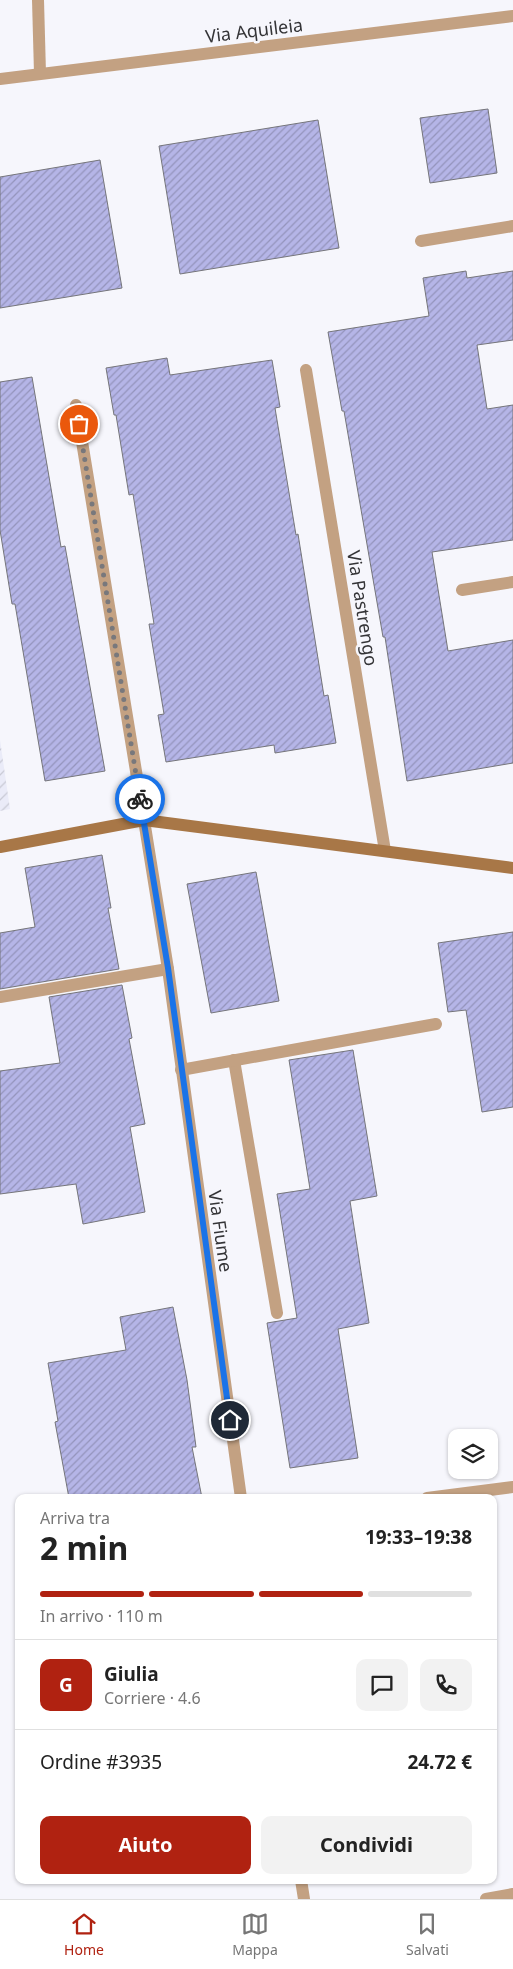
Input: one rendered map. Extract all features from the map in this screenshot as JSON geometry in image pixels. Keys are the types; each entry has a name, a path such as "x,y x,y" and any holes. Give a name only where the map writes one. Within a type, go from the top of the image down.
{"street":[{"path":"38,0 40,73"},
{"name":"Via Aquileia","path":"0,79 513,16"},
{"path":"421,241 513,226"},
{"name":"Via Pastrengo","path":"306,370 385,851"},
{"path":"76,406 144,820"},
{"path":"462,590 513,582"},
{"path":"0,847 144,820 513,868"},
{"name":"Via Fiume","path":"144,820 168,968 240,1494"},
{"path":"0,997 168,968"},
{"path":"181,1070 436,1024"},
{"path":"234,1060 276,1313"},
{"path":"458,1494 513,1487"},
{"path":"302,1884 304,1899"},
{"path":"486,1899 513,1894"}],"shaded area":[{"path":"0,740 10,809 0,811"}],"building":[{"path":"488,109 497,173 430,183 420,118"},
{"path":"318,120 339,248 180,274 159,146"},
{"path":"100,160 122,288 0,308 0,177"},
{"path":"466,271 467,278 513,271 513,340 477,345 487,409 513,405 513,540 432,552 448,651 513,640 513,763 407,781 385,637 383,637 344,411 342,411 328,332 429,316 423,278"},
{"path":"167,358 170,375 272,360 280,407 275,408 296,535 298,534 324,696 328,695 336,743 275,753 274,745 166,762 158,715 164,714 149,624 154,624 133,494 129,495 106,368"},
{"path":"32,377 61,547 65,546 105,771 45,781 15,604 12,604 0,530 0,382"},
{"path":"102,855 111,908 108,908 119,969 0,989 0,933 35,927 25,868"},
{"path":"256,872 279,1001 211,1013 187,884"},
{"path":"513,932 513,1107 482,1112 466,1010 448,1012 438,943"},
{"path":"122,985 132,1038 129,1039 145,1124 130,1127 145,1212 83,1224 76,1184 0,1194 0,1071 60,1063 49,997"},
{"path":"353,1050 377,1196 350,1201 369,1323 338,1329 358,1458 290,1468 267,1323 297,1318 277,1194 310,1189 289,1060"},
{"path":"173,1307 187,1380 196,1447 192,1447 201,1494 68,1494 55,1422 58,1421 48,1363 126,1350 120,1317"}],"way so far":[{"path":"79,424 140,799"}],"route":[{"path":"140,799 168,968 230,1420"}]}
